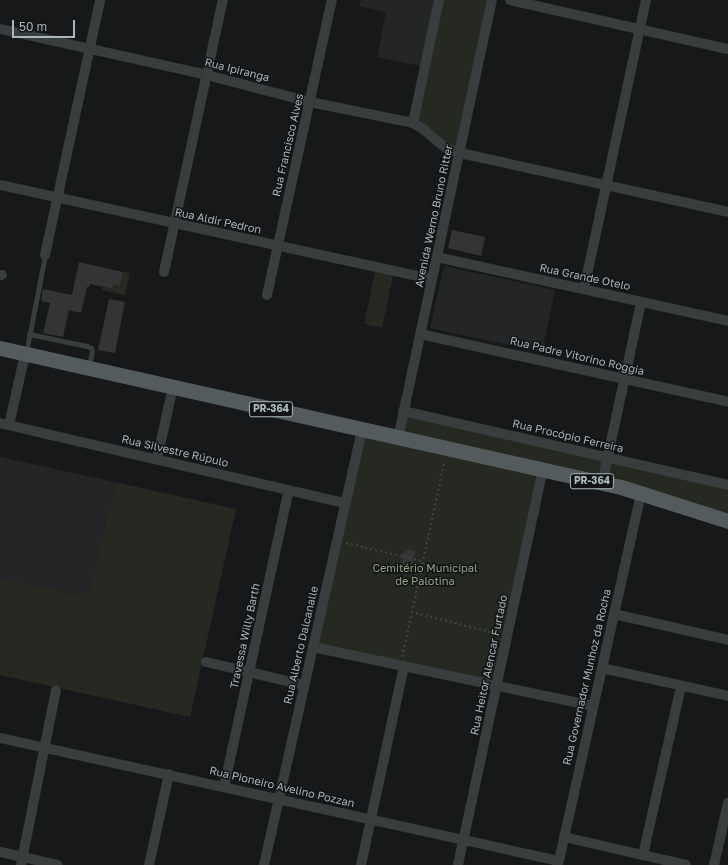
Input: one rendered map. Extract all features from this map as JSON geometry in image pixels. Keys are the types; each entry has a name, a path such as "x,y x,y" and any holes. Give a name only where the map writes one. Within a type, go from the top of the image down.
{"main road":[{"name":"PR-364","path":"0,348 173,388 543,469 641,493 728,520"}],"street":[{"path":"45,255 100,0"},
{"path":"164,272 224,0"},
{"name":"Rua Francisco Alves","path":"267,295 332,0"},
{"path":"413,123 439,0"},
{"name":"Avenida Werno Bruno Ritter","path":"398,438 492,0"},
{"path":"510,0 728,49"},
{"path":"584,289 646,0"},
{"name":"Rua Ipiranga","path":"0,29 207,75 310,102 413,123 446,148 460,153 728,212"},
{"name":"Rua Aldir Pedron","path":"0,185 432,279"},
{"name":"Rua Grande Otelo","path":"437,257 728,321"},
{"path":"602,483 641,302"},
{"name":"Rua Padre Vitorino Roggia","path":"420,334 728,402"},
{"path":"5,424 25,354"},
{"path":"157,459 173,388"},
{"name":"Rua Procópio Ferreira","path":"403,411 728,485"},
{"name":"Rua Silvestre Rúpulo","path":"5,424 345,503"},
{"name":"Rua Alberto Dalcanalle","path":"264,865 362,430"},
{"name":"Rua Heitor Alencar Furtado","path":"458,865 543,469"},
{"name":"Travessa Willy Barth","path":"224,787 289,490"},
{"name":"Rua Governador Munhoz da Rocha","path":"558,863 641,493"},
{"path":"614,614 728,640"},
{"path":"313,647 403,662 497,686 593,706"},
{"path":"206,662 304,685"},
{"path":"361,865 403,662"},
{"path":"602,668 728,696"},
{"path":"643,855 681,686"},
{"path":"21,861 56,690"},
{"name":"Rua Pioneiro Avelino Pozzan","path":"0,738 371,819 558,863"},
{"path":"149,865 170,774"},
{"path":"714,865 728,803"},
{"path":"564,837 686,865"},
{"path":"0,852 21,861 58,865"}],"lane":[{"path":"25,354 45,255"},
{"path":"29,334 91,348 92,351 89,368"}],"path":[{"path":"403,662 411,612 444,463"},
{"path":"336,541 422,561"},
{"path":"411,612 502,635"}],"shaded area":[{"path":"361,0 439,0 424,67 377,57 386,12 359,6"},
{"path":"444,266 555,290 542,352 430,328"},
{"path":"0,457 115,482 88,597 0,578"}],"green space":[{"path":"439,0 492,0 460,153 413,123"},
{"path":"376,267 394,271 382,328 364,324"},
{"path":"123,272 130,273 125,295 102,290 102,287 113,289 114,285 120,286"},
{"name":"Cemitério Municipal de Palotina","path":"403,411 728,485 728,521 543,469 497,686 313,647 362,430 397,437"},
{"path":"115,482 236,509 190,717 0,675 0,578 88,597"}],"building":[{"path":"452,230 485,237 481,256 448,248"},
{"path":"79,262 123,272 120,286 114,285 113,289 90,284 89,287 87,287 81,313 69,310 63,337 43,333 50,303 41,301 43,289 72,295"},
{"path":"109,299 125,302 115,353 98,350"},
{"path":"408,549 415,551 411,573 403,571 400,565 402,554"}]}
